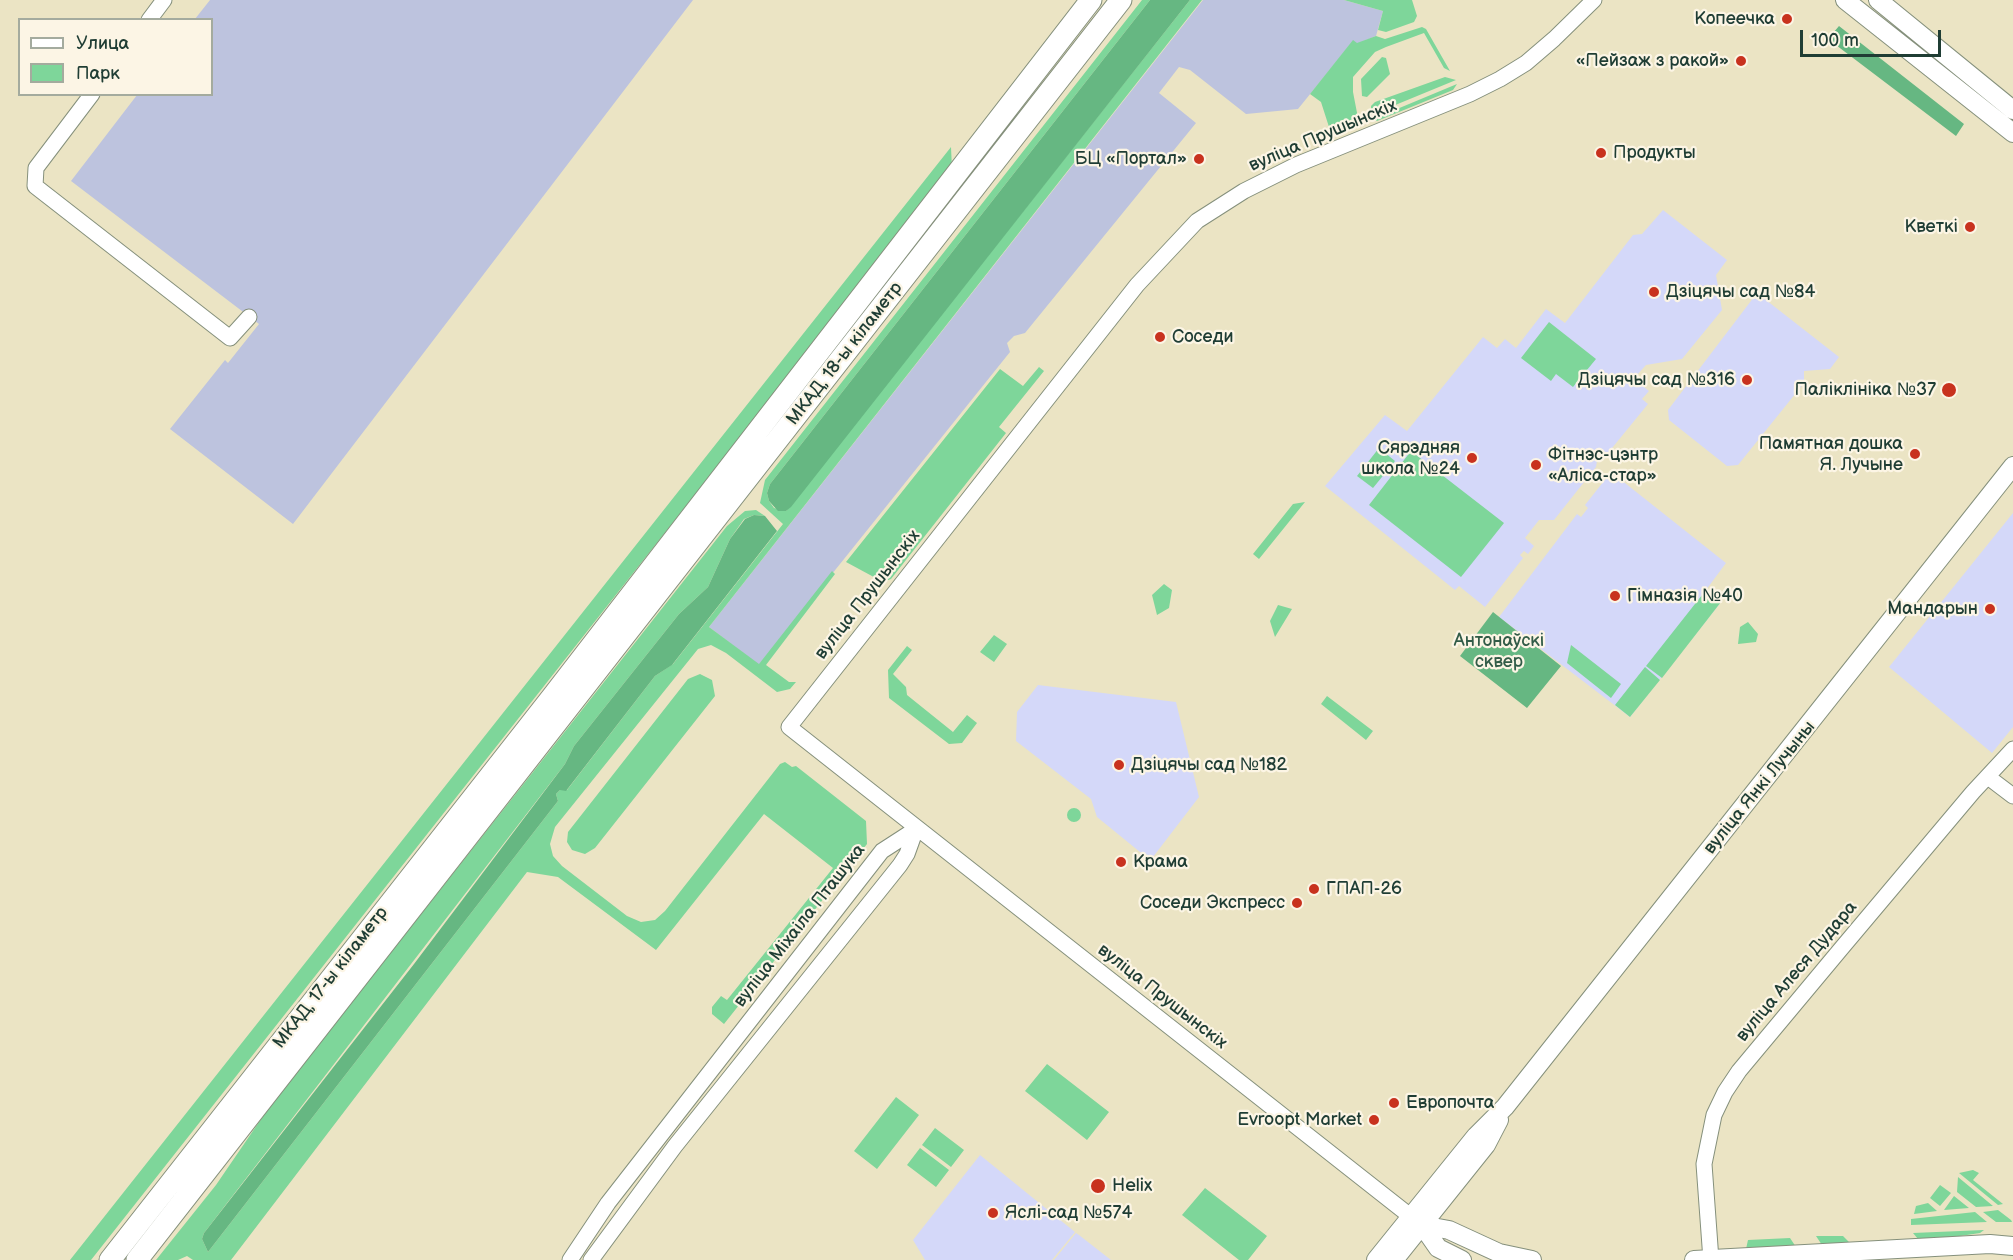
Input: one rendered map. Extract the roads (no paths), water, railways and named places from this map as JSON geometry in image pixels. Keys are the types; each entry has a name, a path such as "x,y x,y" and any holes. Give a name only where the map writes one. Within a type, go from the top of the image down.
{"highway":[{"name":"МКАД, 18-ы кіламетр","path":"560,702 1091,0"},
{"name":"МКАД, 18-ы кіламетр","path":"560,702 1121,0"},
{"name":"МКАД, 17-ы кіламетр","path":"110,1260 560,702"},
{"name":"МКАД, 17-ы кіламетр","path":"137,1260 560,702"}],"main road":[{"path":"1845,0 2013,133"},
{"path":"1878,0 2013,110"},
{"name":"вуліца Янкі Лучыны","path":"1394,1260 1416,1220 1476,1136 1505,1107 1775,770 2013,466"},
{"path":"1416,1220 1438,1248 1462,1260"},
{"path":"1416,1220 1449,1230 1498,1253 1532,1260"},
{"name":"вуліца Янкі Лучыны","path":"1376,1260 1416,1220"},
{"path":"1705,1260 1979,1245 2013,1246"}],"street":[{"path":"150,18 164,0"},
{"name":"вуліца Прушынскіх","path":"1416,1220 789,727 1137,285 1197,221 1244,191 1296,165 1470,94 1500,79 1547,45 1594,0"},
{"path":"90,96 36,168 35,186 230,339 249,317"},
{"name":"вуліца Алеся Дудара","path":"1705,1260 1704,1164 1714,1115 1725,1092 1739,1071 2013,749"},
{"path":"1988,777 2013,796"},
{"path":"591,1260 675,1146 900,865 907,854 916,829"},
{"name":"вуліца Міхаіла Пташука","path":"570,1260 608,1203 882,852 916,829"}],"place":[{"name":"Копеечка","path":"1787,19"},
{"name":"«Пейзаж з ракой»","path":"1741,61"},
{"name":"Продукты","path":"1601,153"},
{"name":"БЦ «Портал»","path":"1199,159"},
{"name":"Кветкі","path":"1970,227"},
{"name":"Дзіцячы сад №84","path":"1654,292"},
{"name":"Соседи","path":"1160,337"},
{"name":"Дзіцячы сад №316","path":"1747,380"},
{"name":"Паліклініка №37","path":"1949,390"},
{"name":"Памятная дошка Я. Лучыне","path":"1915,454"},
{"name":"Сярэдняя школа №24","path":"1472,458"},
{"name":"Фітнэс-цэнтр «Аліса-стар»","path":"1536,465"},
{"name":"Гімназія №40","path":"1615,596"},
{"name":"Мандарын","path":"1990,609"},
{"name":"Дзіцячы сад №182","path":"1119,765"},
{"name":"Крама","path":"1121,862"},
{"name":"ГПАП-26","path":"1314,889"},
{"name":"Соседи Экспресс","path":"1297,903"},
{"name":"Европочта","path":"1394,1103"},
{"name":"Evroopt Market","path":"1374,1120"},
{"name":"Helix","path":"1098,1186"},
{"name":"Яслі-сад №574","path":"993,1213"}],"park label":[{"name":"Антонаўскі сквер","path":"1499,651"}]}
